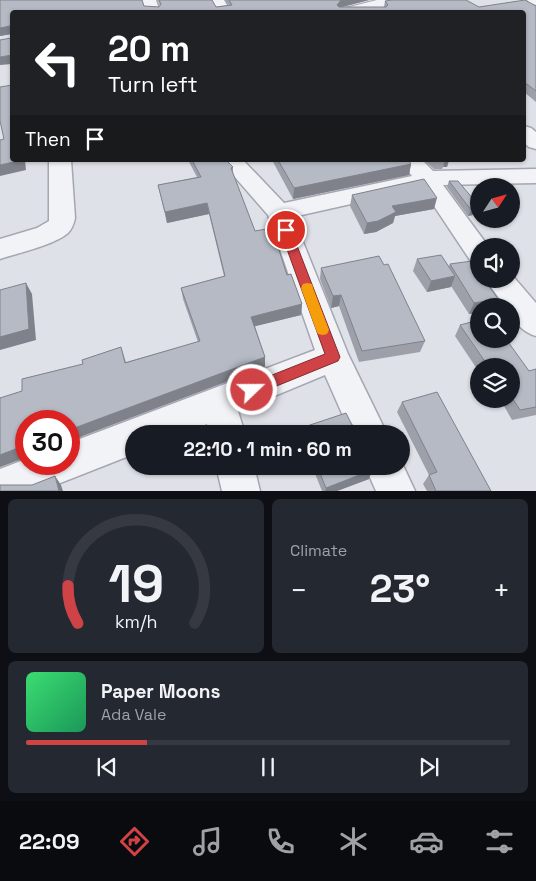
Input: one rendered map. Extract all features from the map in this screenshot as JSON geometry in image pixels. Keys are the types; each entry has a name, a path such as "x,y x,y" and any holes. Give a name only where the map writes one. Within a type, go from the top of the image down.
{"street":[{"path":"374,10 395,0"},
{"path":"526,134 536,143"},
{"path":"0,249 46,234 60,226 63,218 60,162"},
{"path":"233,162 279,212 333,357 365,425"},
{"path":"279,212 418,169 536,176"},
{"path":"418,169 470,241"},
{"path":"506,288 536,324"},
{"path":"186,425 223,418 333,357"},
{"path":"80,457 125,439"},
{"path":"0,488 33,475"},
{"path":"237,475 241,491"},
{"path":"388,475 396,491"}],"building":[{"path":"0,0 142,0 144,6 159,7 161,4 159,0 212,0 216,7 232,5 229,0 341,0 337,5 339,7 386,7 388,5 385,1 392,0 466,0 479,7 525,0 536,6 536,91 526,84 526,10 10,10 10,26 0,28"},
{"path":"10,38 10,55 0,57 0,40"},
{"path":"10,85 10,162 13,162 0,165 0,140 4,139 0,121 0,87"},
{"path":"193,162 228,162 233,167 231,168 255,231 272,228 287,275 291,274 302,304 251,317 265,357 80,426 80,410 15,410 15,449 0,455 0,398 22,391 22,379 83,364 82,360 121,347 125,363 200,341 181,288 225,276 207,203 165,212 158,185 201,177"},
{"path":"279,162 410,162 411,164 294,188"},
{"path":"424,179 437,198 392,206 396,212 378,221 367,223 352,195"},
{"path":"449,181 458,181 470,195 470,209"},
{"path":"441,255 455,276 431,281 417,259"},
{"path":"379,256 384,265 388,264 425,341 362,351 341,295 333,296 321,268"},
{"path":"470,261 470,288 490,288 497,298 471,298 450,264"},
{"path":"26,283 29,329 0,337 0,290"},
{"path":"470,322 470,340 460,325"},
{"path":"476,348 512,348 520,358 483,358"},
{"path":"520,358 529,371 536,369 536,407 520,410"},
{"path":"437,392 491,491 436,491 429,475 437,472 402,402"},
{"path":"346,413 352,425 310,425"},
{"path":"321,475 359,475 326,488"},
{"path":"55,476 59,491 0,491 0,485 32,485"}],"slow traffic":[{"path":"307,288 323,330"}],"route":[{"path":"252,390 333,357 286,230"}]}
